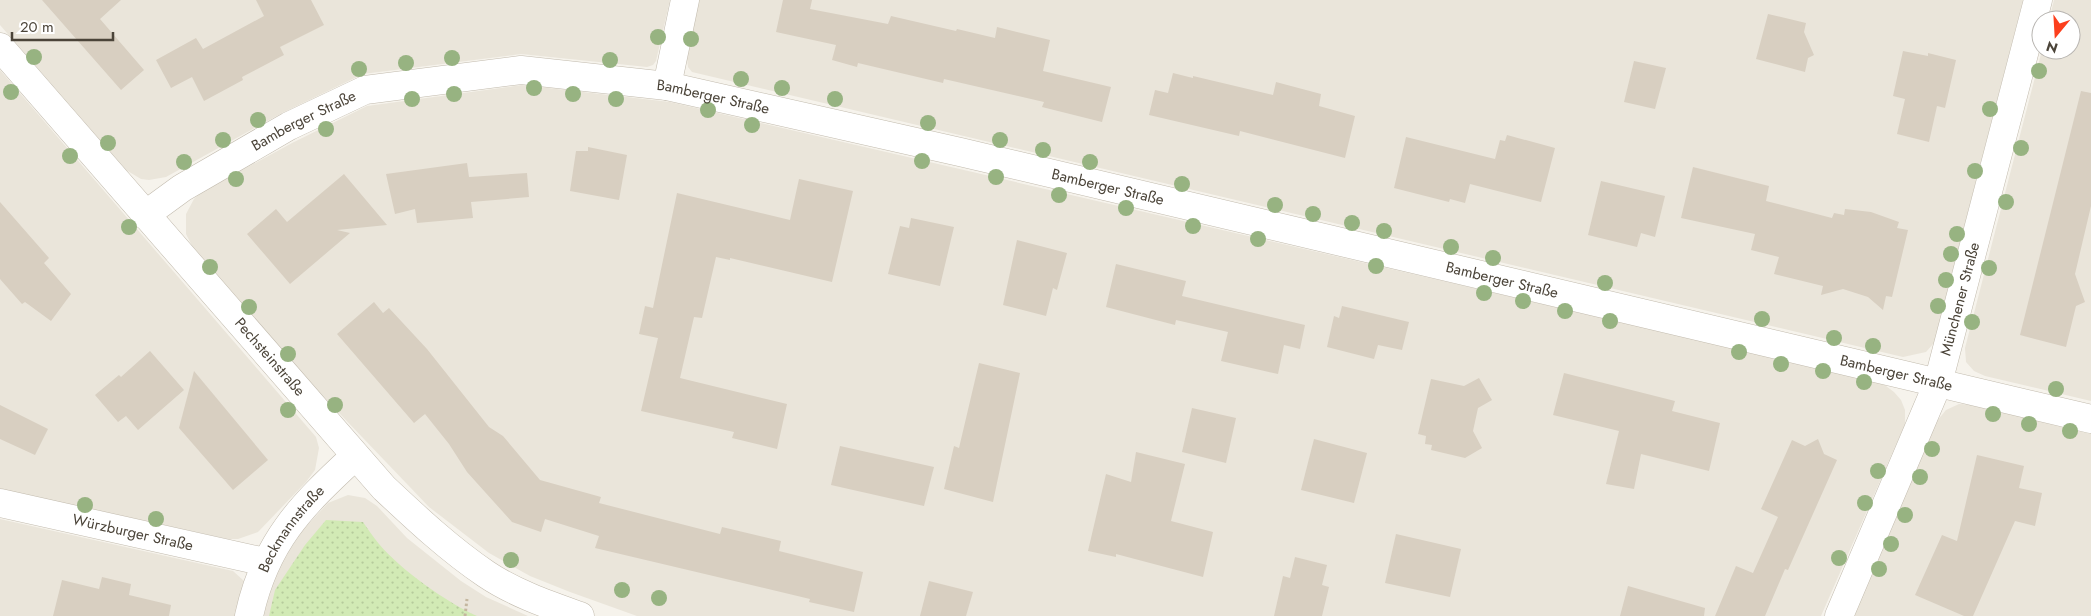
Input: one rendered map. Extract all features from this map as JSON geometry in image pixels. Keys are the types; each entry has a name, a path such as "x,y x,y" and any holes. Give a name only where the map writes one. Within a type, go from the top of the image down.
{"street":[{"path":"667,86 684,0"},
{"name":"Münchener Straße","path":"1838,616 1938,383 2038,0"},
{"name":"Pechsteinstraße","path":"0,48 354,457 414,516 448,546 487,575 523,593 580,616"},
{"name":"Bamberger Straße","path":"145,215 182,188 289,126 366,90 521,70 667,86 989,159 2091,419"},
{"name":"Beckmannstraße","path":"249,616 265,562 279,537 320,489 354,457"},
{"name":"Würzburger Straße","path":"0,503 265,562"}],"path":[{"path":"465,616 468,594"}],"shaded area":[{"path":"0,0 670,0 656,61 653,65 647,67 521,54 363,74 282,113 166,177 149,180 141,179 126,170 0,25"},
{"path":"699,0 2023,0 1934,343 1926,352 1903,357 692,72 688,67 687,59"},
{"path":"2054,0 2091,0 2091,401 1985,376 1974,371 1966,362 1965,348 2039,60 2081,60 2081,10 2052,10"},
{"path":"0,70 316,437 319,448 315,470 258,532 238,539 228,539 0,489"},
{"path":"522,85 670,102 1870,380 1882,383 1901,400 1905,410 1905,424 1821,616 637,616 530,576 489,553 429,507 319,392 192,246 186,234 186,214 194,199 200,193 292,143 367,106"},
{"path":"1959,404 1976,405 2091,432 2091,616 1853,616 1937,421 1946,410"},
{"path":"348,495 365,498 377,506 407,538 461,581 486,597 528,616 259,616 278,564 302,531 328,503"},
{"path":"0,519 233,571 244,581 238,616 0,616"}],"green space":[{"path":"326,520 363,522 388,554 412,575 477,616 269,616 275,590 305,545"}],"building":[{"path":"42,0 121,0 100,19 144,70 121,90"},
{"path":"256,0 311,0 324,25 280,47 284,55 242,77 243,80 204,101 192,77 171,88 156,60 196,38 203,49 264,16"},
{"path":"783,0 812,0 810,9 888,24 891,16 995,38 997,27 1050,40 1043,71 1111,87 1102,122 1042,107 1044,102 944,79 943,83 858,63 857,67 832,60 836,45 776,32"},
{"path":"1768,14 1806,23 1804,32 1814,55 1808,58 1805,72 1756,59"},
{"path":"1903,51 1928,56 1928,53 1956,60 1945,108 1937,106 1929,142 1897,134 1905,99 1893,96"},
{"path":"1634,61 1666,68 1655,109 1624,102"},
{"path":"1173,73 1273,95 1276,82 1321,94 1319,106 1355,116 1345,158 1240,131 1239,136 1149,115 1155,90 1168,93"},
{"path":"2081,91 2091,93 2091,206 2075,274 2085,302 2076,306 2066,347 2020,335"},
{"path":"1507,135 1555,148 1541,202 1470,184 1465,203 1450,199 1449,202 1394,188 1406,137 1495,159 1500,140 1505,141"},
{"path":"588,147 627,155 619,200 570,191 576,151 588,151"},
{"path":"467,163 469,177 527,173 529,197 471,202 473,218 417,223 415,209 395,214 386,174"},
{"path":"1693,167 1769,186 1766,201 1832,218 1834,213 1844,215 1845,209 1871,212 1899,222 1897,228 1908,230 1892,297 1886,296 1883,310 1868,297 1843,289 1821,295 1823,286 1774,274 1779,257 1751,250 1755,234 1681,218"},
{"path":"344,174 387,225 337,230 350,233 290,284 247,234 276,209 287,222"},
{"path":"799,179 853,191 832,282 730,258 730,260 716,257 702,318 694,317 680,378 787,404 777,449 732,438 734,432 641,411 658,338 639,334 645,306 653,308 677,193 790,220"},
{"path":"1601,181 1665,196 1655,237 1641,233 1637,247 1588,235"},
{"path":"0,202 49,258 44,263 71,294 51,321 25,302 22,304 0,279"},
{"path":"911,218 954,227 940,286 888,274 900,226 909,228"},
{"path":"1017,240 1067,253 1057,290 1053,288 1046,316 1003,305"},
{"path":"1116,264 1186,281 1182,296 1305,325 1300,349 1284,345 1278,374 1221,361 1228,332 1176,320 1175,325 1106,307"},
{"path":"374,302 383,313 389,308 427,349 489,427 503,436 540,480 601,497 599,503 720,534 722,527 781,541 779,551 863,572 854,612 809,602 810,599 595,548 599,536 545,519 541,532 512,522 467,472 449,444 425,414 414,423 337,334"},
{"path":"1342,306 1409,322 1402,350 1378,345 1374,359 1327,347 1334,316 1339,318"},
{"path":"150,351 184,390 138,430 126,416 118,422 95,395 119,375 121,377"},
{"path":"979,363 1020,373 993,502 944,489 954,446 959,448"},
{"path":"194,371 268,460 233,490 179,428"},
{"path":"1564,373 1675,401 1672,411 1720,423 1709,471 1641,454 1634,489 1606,484 1619,431 1553,415"},
{"path":"1479,378 1492,400 1478,408 1473,431 1482,448 1465,458 1431,450 1432,445 1425,444 1426,436 1418,434 1431,379 1464,386"},
{"path":"0,405 48,429 35,455 0,439"},
{"path":"1192,408 1236,418 1226,463 1182,452"},
{"path":"1314,439 1367,453 1354,503 1301,490"},
{"path":"1818,439 1824,454 1837,460 1788,570 1785,569 1765,616 1715,616 1736,566 1753,573 1778,517 1761,509 1792,440 1805,446"},
{"path":"840,446 934,467 924,506 831,485"},
{"path":"1136,452 1185,464 1171,521 1213,532 1203,577 1116,554 1116,557 1088,551 1106,474 1131,482"},
{"path":"1977,455 2024,466 2019,488 2042,493 2035,526 2015,521 1973,616 1964,616 1915,595 1942,535 1957,541"},
{"path":"1396,534 1461,549 1450,597 1385,583"},
{"path":"1295,557 1327,565 1322,585 1329,587 1322,616 1274,616 1283,576 1290,578"},
{"path":"102,577 131,584 129,595 171,605 169,616 53,616 62,580 99,589"},
{"path":"929,581 973,592 966,616 920,616"},
{"path":"1628,586 1705,608 1704,616 1620,616"}]}
